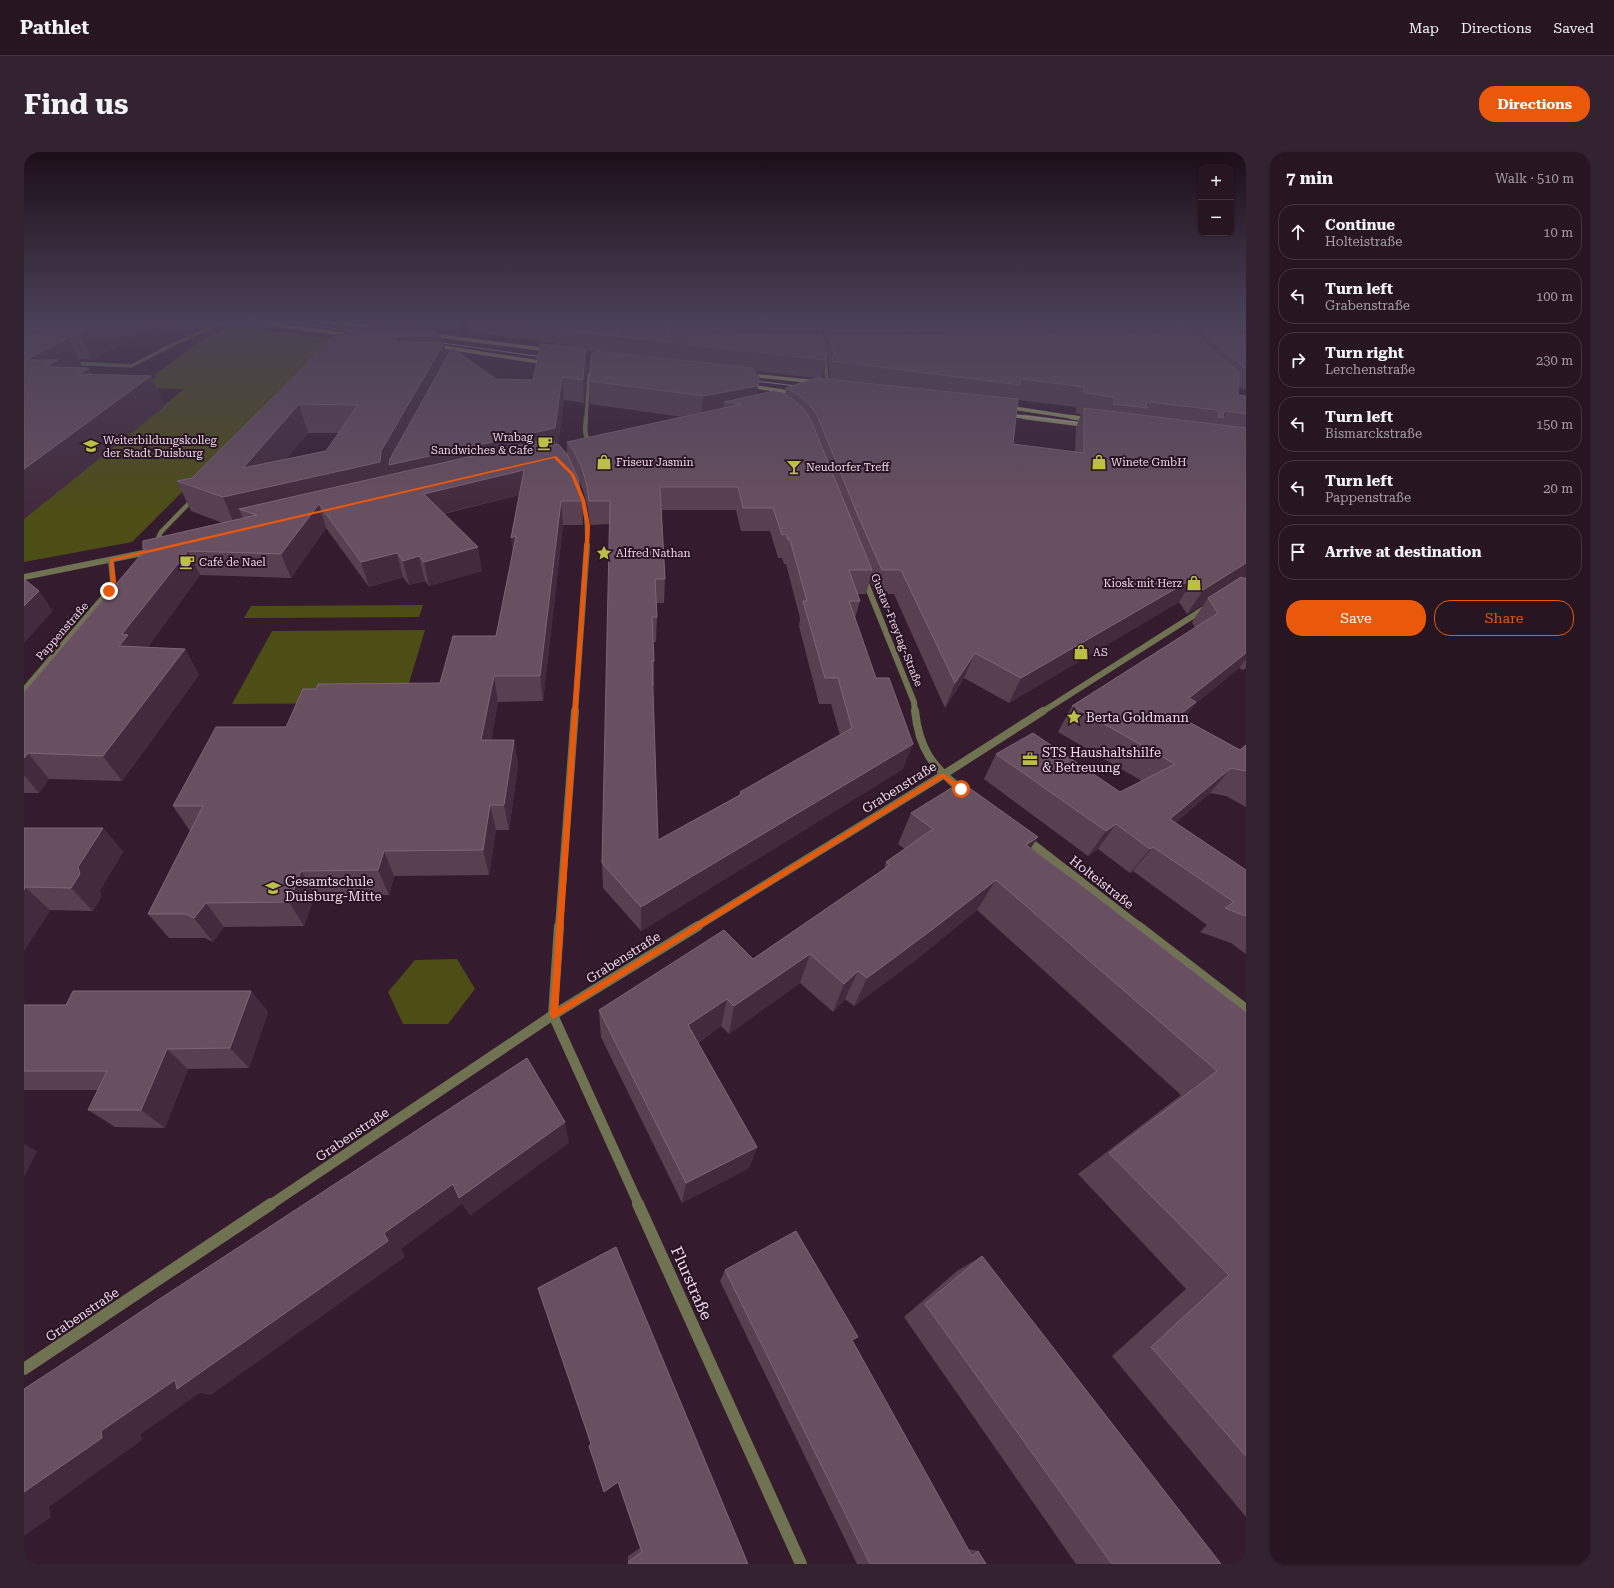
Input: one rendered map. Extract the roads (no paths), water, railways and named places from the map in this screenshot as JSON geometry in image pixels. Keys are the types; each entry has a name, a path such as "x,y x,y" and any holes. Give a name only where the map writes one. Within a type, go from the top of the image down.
{"main road":[{"path":"743,385 803,394"},
{"path":"1005,407 1099,421"},
{"path":"1003,415 1091,426"}],"street":[{"path":"588,385 585,434 586,438 595,447 588,449"},
{"path":"820,390 824,385"},
{"path":"751,386 758,394"},
{"path":"553,1016 588,526 583,500 572,474"},
{"path":"161,549 158,538 161,532 198,493"},
{"path":"24,577 169,547"},
{"name":"Pappenstraße","path":"24,690 109,591 113,582 111,560"},
{"name":"Gustav-Freytag-Straße","path":"862,573 914,702 917,731 930,759 943,775"},
{"name":"Grabenstraße","path":"24,1369 553,1016 943,775 1218,600"},
{"path":"943,775 973,799"},
{"name":"Holteistraße","path":"1016,832 1246,1009"},
{"name":"Flurstraße","path":"553,1016 801,1564"}],"tram line":[{"path":"787,385 804,387"},
{"path":"1006,414 1089,424"}],"place":[{"name":"Wrabag Sandwiches & Cafe","path":"545,443"},
{"name":"Weiterbildungskolleg der Stadt Duisburg","path":"91,446"},
{"name":"Friseur Jasmin","path":"604,462"},
{"name":"Winete GmbH","path":"1099,462"},
{"name":"Neudorfer Treff","path":"794,467"},
{"name":"Alfred Nathan","path":"604,553"},
{"name":"Café de Nael","path":"187,562"},
{"name":"Kiosk mit Herz","path":"1194,583"},
{"name":"AS","path":"1081,652"},
{"name":"Berta Goldmann","path":"1074,717"},
{"name":"STS Haushaltshilfe & Betreuung","path":"1030,759"},
{"name":"Gesamtschule Duisburg-Mitte","path":"273,888"}]}
